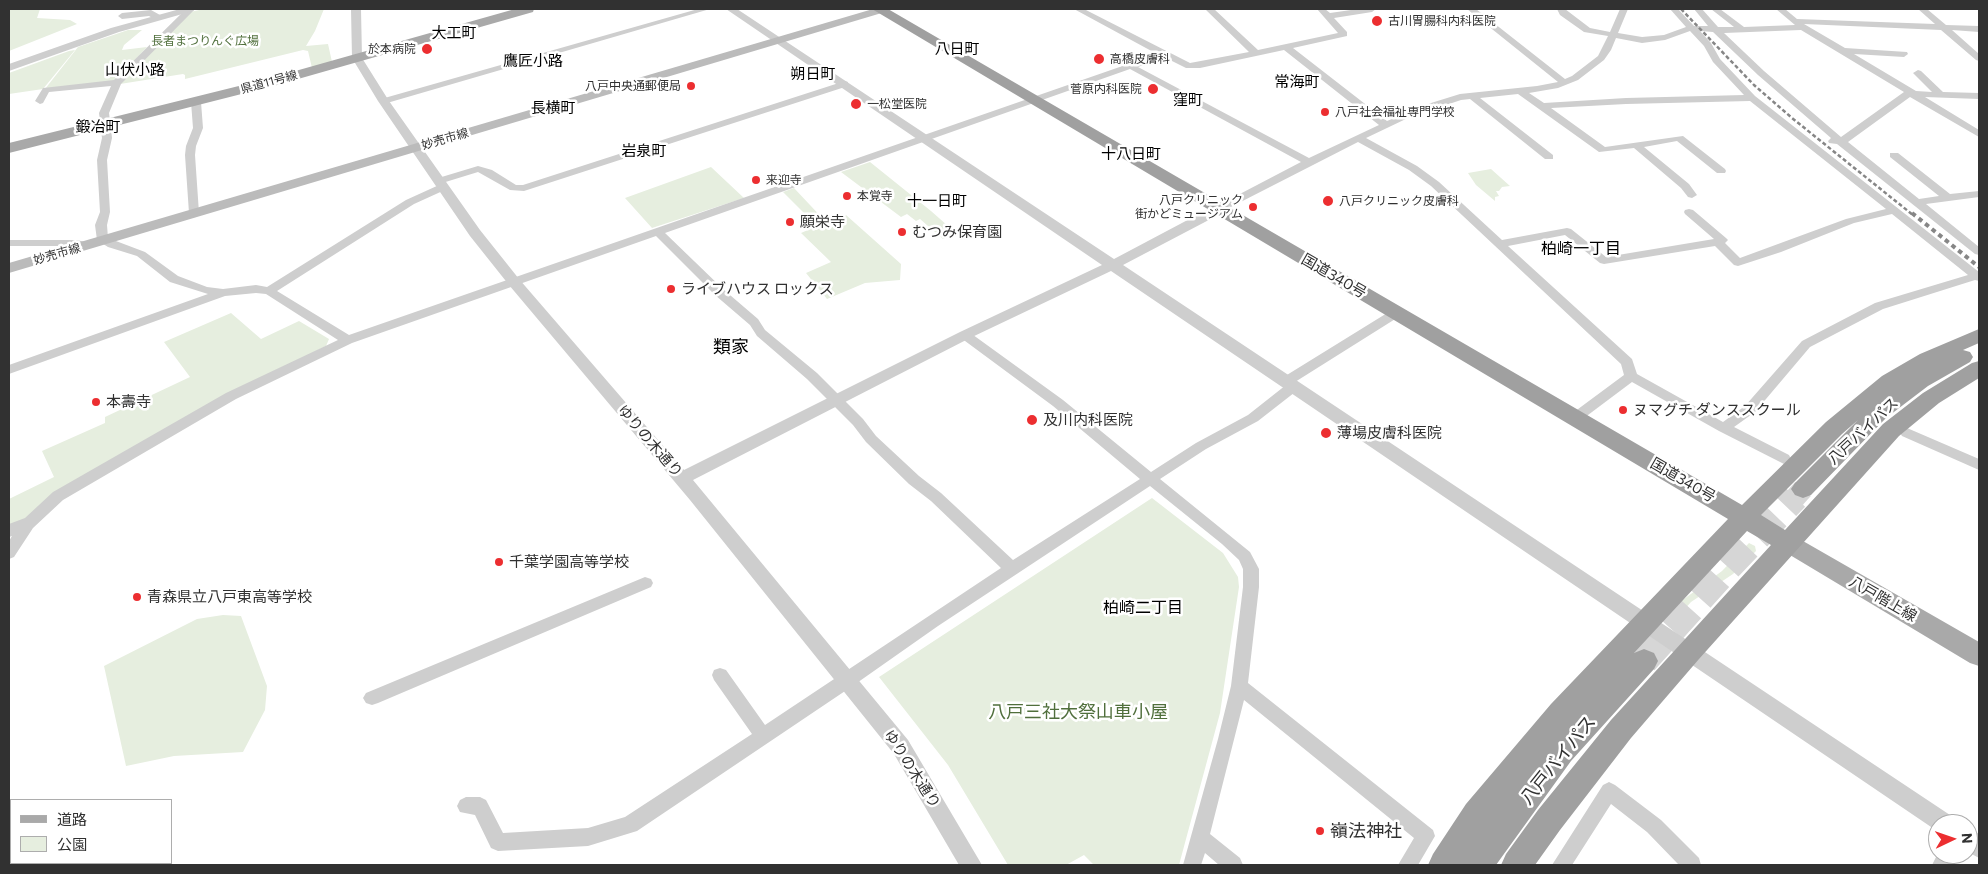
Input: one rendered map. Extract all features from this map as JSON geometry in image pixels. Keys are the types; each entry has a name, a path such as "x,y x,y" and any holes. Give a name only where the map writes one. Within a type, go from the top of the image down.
{"highway":[{"name":"国道340号","path":"881,9 1788,543"},
{"path":"1444,865 1477,814 1561,713 1745,517 1834,428 1890,381 1927,359 1979,335"},
{"name":"八戸バイパス","path":"1803,489 1878,413 1920,381 1979,350"},
{"path":"1517,865 1549,820 1615,736 1891,430 1931,398 1979,368"},
{"name":"八戸バイパス","path":"1478,865 1496,837 1561,752 1644,661"}],"main road":[{"name":"県道11号線","path":"9,148 196,102 528,9"},
{"name":"妙売市線","path":"9,268 881,9"},
{"name":"八戸階上線","path":"1788,543 1979,655"}],"street":[{"path":"129,9 122,16 151,13 157,18"},
{"path":"9,68 83,41 190,9"},
{"path":"190,9 117,83 104,113 107,138 102,160 105,212 101,225 103,240 112,246 141,254 174,279 205,290 223,293"},
{"path":"356,9 357,58"},
{"path":"384,101 706,9"},
{"path":"732,9 1930,814"},
{"path":"1078,9 1189,66 1344,34 1321,9"},
{"path":"1209,9 1256,53"},
{"path":"1328,16 1372,9"},
{"path":"1471,9 1565,83"},
{"path":"1561,9 1562,13 1588,30 1636,40 1654,40 1692,28 1742,29 1800,24 1979,29"},
{"path":"682,478 965,334 1113,264 1308,162 1358,138 1434,105 1460,97 1522,92 1565,83 1584,73 1601,58 1614,36 1624,9"},
{"path":"1674,9 1708,45 1716,60 1752,98 1775,118 1810,142 1978,277"},
{"path":"1698,9 1761,73 1840,141 1979,252"},
{"path":"1715,9 1742,29"},
{"path":"1780,9 1800,24 1979,134"},
{"path":"1922,9 1979,58"},
{"path":"1286,47 1386,126"},
{"path":"1843,51 1904,54"},
{"path":"9,553 28,524 58,496 223,400 348,340 1165,54"},
{"name":"ゆりの木通り","path":"357,58 441,184 514,282 682,478 901,747 971,865"},
{"path":"1130,66 1308,162"},
{"path":"1918,73 1940,94"},
{"path":"40,100 46,90 117,83"},
{"path":"269,291 441,184 478,169 488,172 514,188 524,188 845,84"},
{"path":"1522,92 1603,150 1679,138 1721,171"},
{"path":"1810,142 1844,140 1900,98 1913,94 1979,96"},
{"path":"1472,96 1549,157"},
{"path":"1542,106 1626,101 1752,98"},
{"path":"194,213 190,155 191,146 198,128 196,102"},
{"path":"1358,138 1413,168 1435,184 1627,362 1631,376 1784,459"},
{"path":"1636,145 1685,186 1692,195"},
{"path":"1894,155 1948,198"},
{"path":"1917,202 1979,194"},
{"path":"1718,242 1738,263 1850,222 1894,210"},
{"path":"1500,244 1566,231 1604,261 1722,240 1689,212"},
{"path":"1910,223 1938,220"},
{"path":"656,231 719,292 754,322 761,333 812,376 900,466 936,497 1012,570"},
{"path":"9,243 76,243 87,245"},
{"path":"1724,428 1750,409 1806,344 1879,306 1978,277"},
{"path":"9,370 223,293 256,289 269,291 348,340"},
{"path":"466,806 480,806 498,842 588,837 630,825 848,680 932,621 1201,446 1253,418 1290,384 1396,313"},
{"path":"965,334 1058,403 1097,438 1227,540 1245,556 1251,569 1252,587 1239,686 1227,739 1192,865"},
{"path":"1575,418 1631,376"},
{"path":"1907,433 1979,466"},
{"path":"9,531 21,524 28,524"},
{"path":"372,698 645,583"},
{"path":"720,675 763,736"},
{"path":"1239,686 1426,836 1407,865"},
{"path":"1560,865 1610,791 1654,826 1692,865"},
{"path":"1200,837 1233,865"}],"green space":[{"path":"9,9 40,9 37,18 70,20 77,24 9,51"},
{"name":"長者まつりんぐ広場","path":"204,9 324,9 315,31 306,46 328,44 332,62 312,68 308,51 303,50 185,79 183,74 120,84 190,12"},
{"name":"長者まつりんぐ広場","path":"128,30 142,30 124,45 122,50 147,47 114,82 45,89 78,47"},
{"path":"75,50 43,89 9,94 9,73"},
{"path":"870,162 956,233 943,239 920,219 916,221 907,214 901,217 841,172"},
{"path":"711,167 744,198 652,228 625,198"},
{"path":"1491,169 1510,186 1502,187 1499,191 1496,191 1499,196 1495,197 1495,201 1476,185 1468,173"},
{"path":"794,188 826,222 846,215 901,264 900,280 865,283 827,299 806,273 831,262 801,233 817,226 783,192"},
{"path":"231,313 261,339 299,321 329,339 326,346 226,395 9,527 9,499 54,477 42,451 105,423 105,417 190,377 164,342"},
{"name":"八戸三社大祭山車小屋","path":"1152,498 1223,553 1238,577 1239,587 1220,713 1179,865 1094,865 1084,855 1066,865 1008,865 948,765 879,677"},
{"path":"1749,543 1755,546 1756,551 1733,574 1691,602 1682,612 1677,612 1676,607 1680,602 1722,571"},
{"path":"223,615 241,616 267,686 265,710 243,752 174,756 126,766 104,666 197,619"}],"tunnel":[{"path":"1794,499 1803,489"},
{"path":"1644,661 1730,565 1795,497"}],"railway":[{"path":"1681,9 1754,85 1913,215"},
{"path":"1912,213 1979,267"}],"place":[{"name":"古川胃腸科内科医院","path":"1377,21"},
{"name":"於本病院","path":"427,49"},
{"name":"高橋皮膚科","path":"1099,59"},
{"name":"八戸中央通郵便局","path":"691,86"},
{"name":"菅原内科医院","path":"1153,89"},
{"name":"一松堂医院","path":"856,104"},
{"name":"八戸社会福祉専門学校","path":"1325,112"},
{"name":"来迎寺","path":"756,180"},
{"name":"本覚寺","path":"847,196"},
{"name":"八戸クリニック皮膚科","path":"1328,201"},
{"name":"八戸クリニック 街かどミュージアム","path":"1253,207"},
{"name":"願栄寺","path":"790,222"},
{"name":"むつみ保育園","path":"902,232"},
{"name":"ライブハウス ロックス","path":"671,289"},
{"name":"本壽寺","path":"96,402"},
{"name":"ヌマグチ ダンススクール","path":"1623,410"},
{"name":"及川内科医院","path":"1032,420"},
{"name":"薄場皮膚科医院","path":"1326,433"},
{"name":"千葉学園高等学校","path":"499,562"},
{"name":"青森県立八戸東高等学校","path":"137,597"},
{"name":"嶺法神社","path":"1320,831"}],"district":[{"name":"大工町","path":"454,33"},
{"name":"八日町","path":"957,49"},
{"name":"鷹匠小路","path":"533,61"},
{"name":"山伏小路","path":"135,70"},
{"name":"朔日町","path":"813,74"},
{"name":"常海町","path":"1297,82"},
{"name":"窪町","path":"1188,100"},
{"name":"長横町","path":"553,108"},
{"name":"鍛冶町","path":"98,127"},
{"name":"岩泉町","path":"644,151"},
{"name":"十八日町","path":"1131,154"},
{"name":"十一日町","path":"937,201"},
{"name":"柏崎一丁目","path":"1581,249"},
{"name":"類家","path":"731,347"},
{"name":"柏崎二丁目","path":"1143,608"}]}
